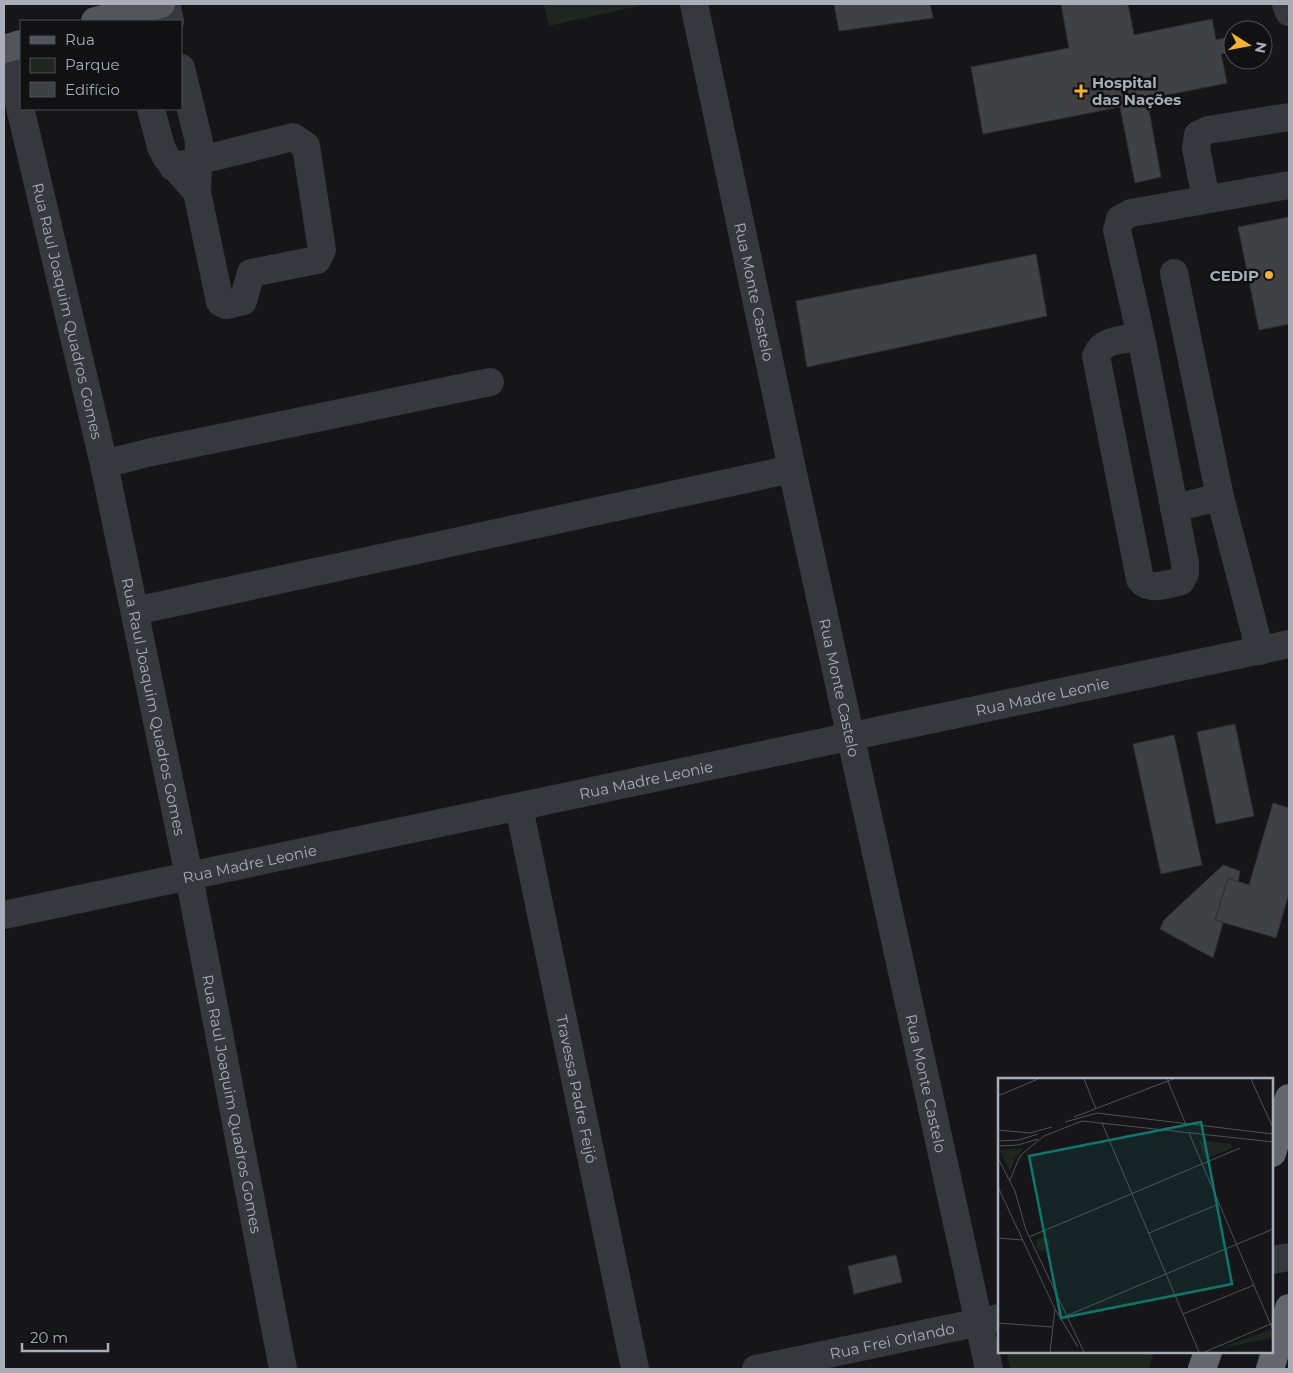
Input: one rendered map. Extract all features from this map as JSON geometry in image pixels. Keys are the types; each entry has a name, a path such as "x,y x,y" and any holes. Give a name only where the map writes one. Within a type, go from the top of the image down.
{"highway":[{"path":"1273,1150 1289,1098"},
{"path":"1270,1369 1289,1308"},
{"path":"1202,1369 1208,1353"}],"main road":[{"path":"103,20 128,17 161,4"}],"street":[{"path":"166,4 170,20"},
{"name":"Rua Monte Castelo","path":"694,4 850,737 990,1320 989,1369"},
{"path":"1286,4 1289,12"},
{"name":"Rua Raul Joaquim Quadros Gomes","path":"10,47 20,91"},
{"path":"182,72 199,142 186,163"},
{"name":"Rua Raul Joaquim Quadros Gomes","path":"24,110 104,464 189,876 283,1369"},
{"path":"151,110 160,147 186,163 197,192 220,302 226,305 243,301 251,273 317,260 322,250 306,146 300,140 293,137 186,163"},
{"path":"1206,199 1196,148 1198,135 1208,130 1289,117"},
{"path":"1141,337 1107,342 1100,346 1096,356 1140,578 1144,585 1151,587 1181,581 1185,573 1141,337 1117,230 1120,219 1131,214 1289,185"},
{"path":"1174,273 1220,497 1260,650"},
{"path":"104,464 147,453 490,382"},
{"path":"134,611 792,469"},
{"path":"1174,508 1220,497"},
{"name":"Rua Madre Leonie","path":"4,915 1289,644"},
{"name":"Travessa Padre Feijó","path":"520,807 635,1369"},
{"path":"1273,1260 1289,1257"},
{"name":"Rua Frei Orlando","path":"756,1369 990,1320"}],"green space":[{"path":"544,4 647,4 549,26"},
{"path":"1007,1353 1154,1353 1149,1369 1010,1369"}],"building":[{"path":"834,4 930,4 933,18 839,31"},
{"name":"Hospital das Nações","path":"1061,4 1128,4 1134,35 1212,19 1216,40 1223,38 1223,54 1221,54 1227,83 1147,99 1161,177 1135,183 1120,107 983,134 971,67 1069,48"},
{"name":"CEDIP","path":"1289,217 1289,324 1259,330 1238,227"},
{"path":"1036,254 1047,316 807,367 796,301"},
{"path":"1235,724 1254,816 1216,824 1197,732"},
{"path":"1174,735 1202,865 1161,874 1133,744"},
{"path":"1273,803 1289,808 1289,893 1276,938 1215,920 1228,878 1249,885"},
{"path":"1223,865 1240,871 1238,882 1228,878 1215,920 1223,923 1213,958 1160,929 1164,920"},
{"path":"896,1255 902,1282 854,1294 848,1266"}],"place":[{"name":"Hospital das Nações","path":"1081,91"},
{"name":"CEDIP","path":"1269,275"}]}
